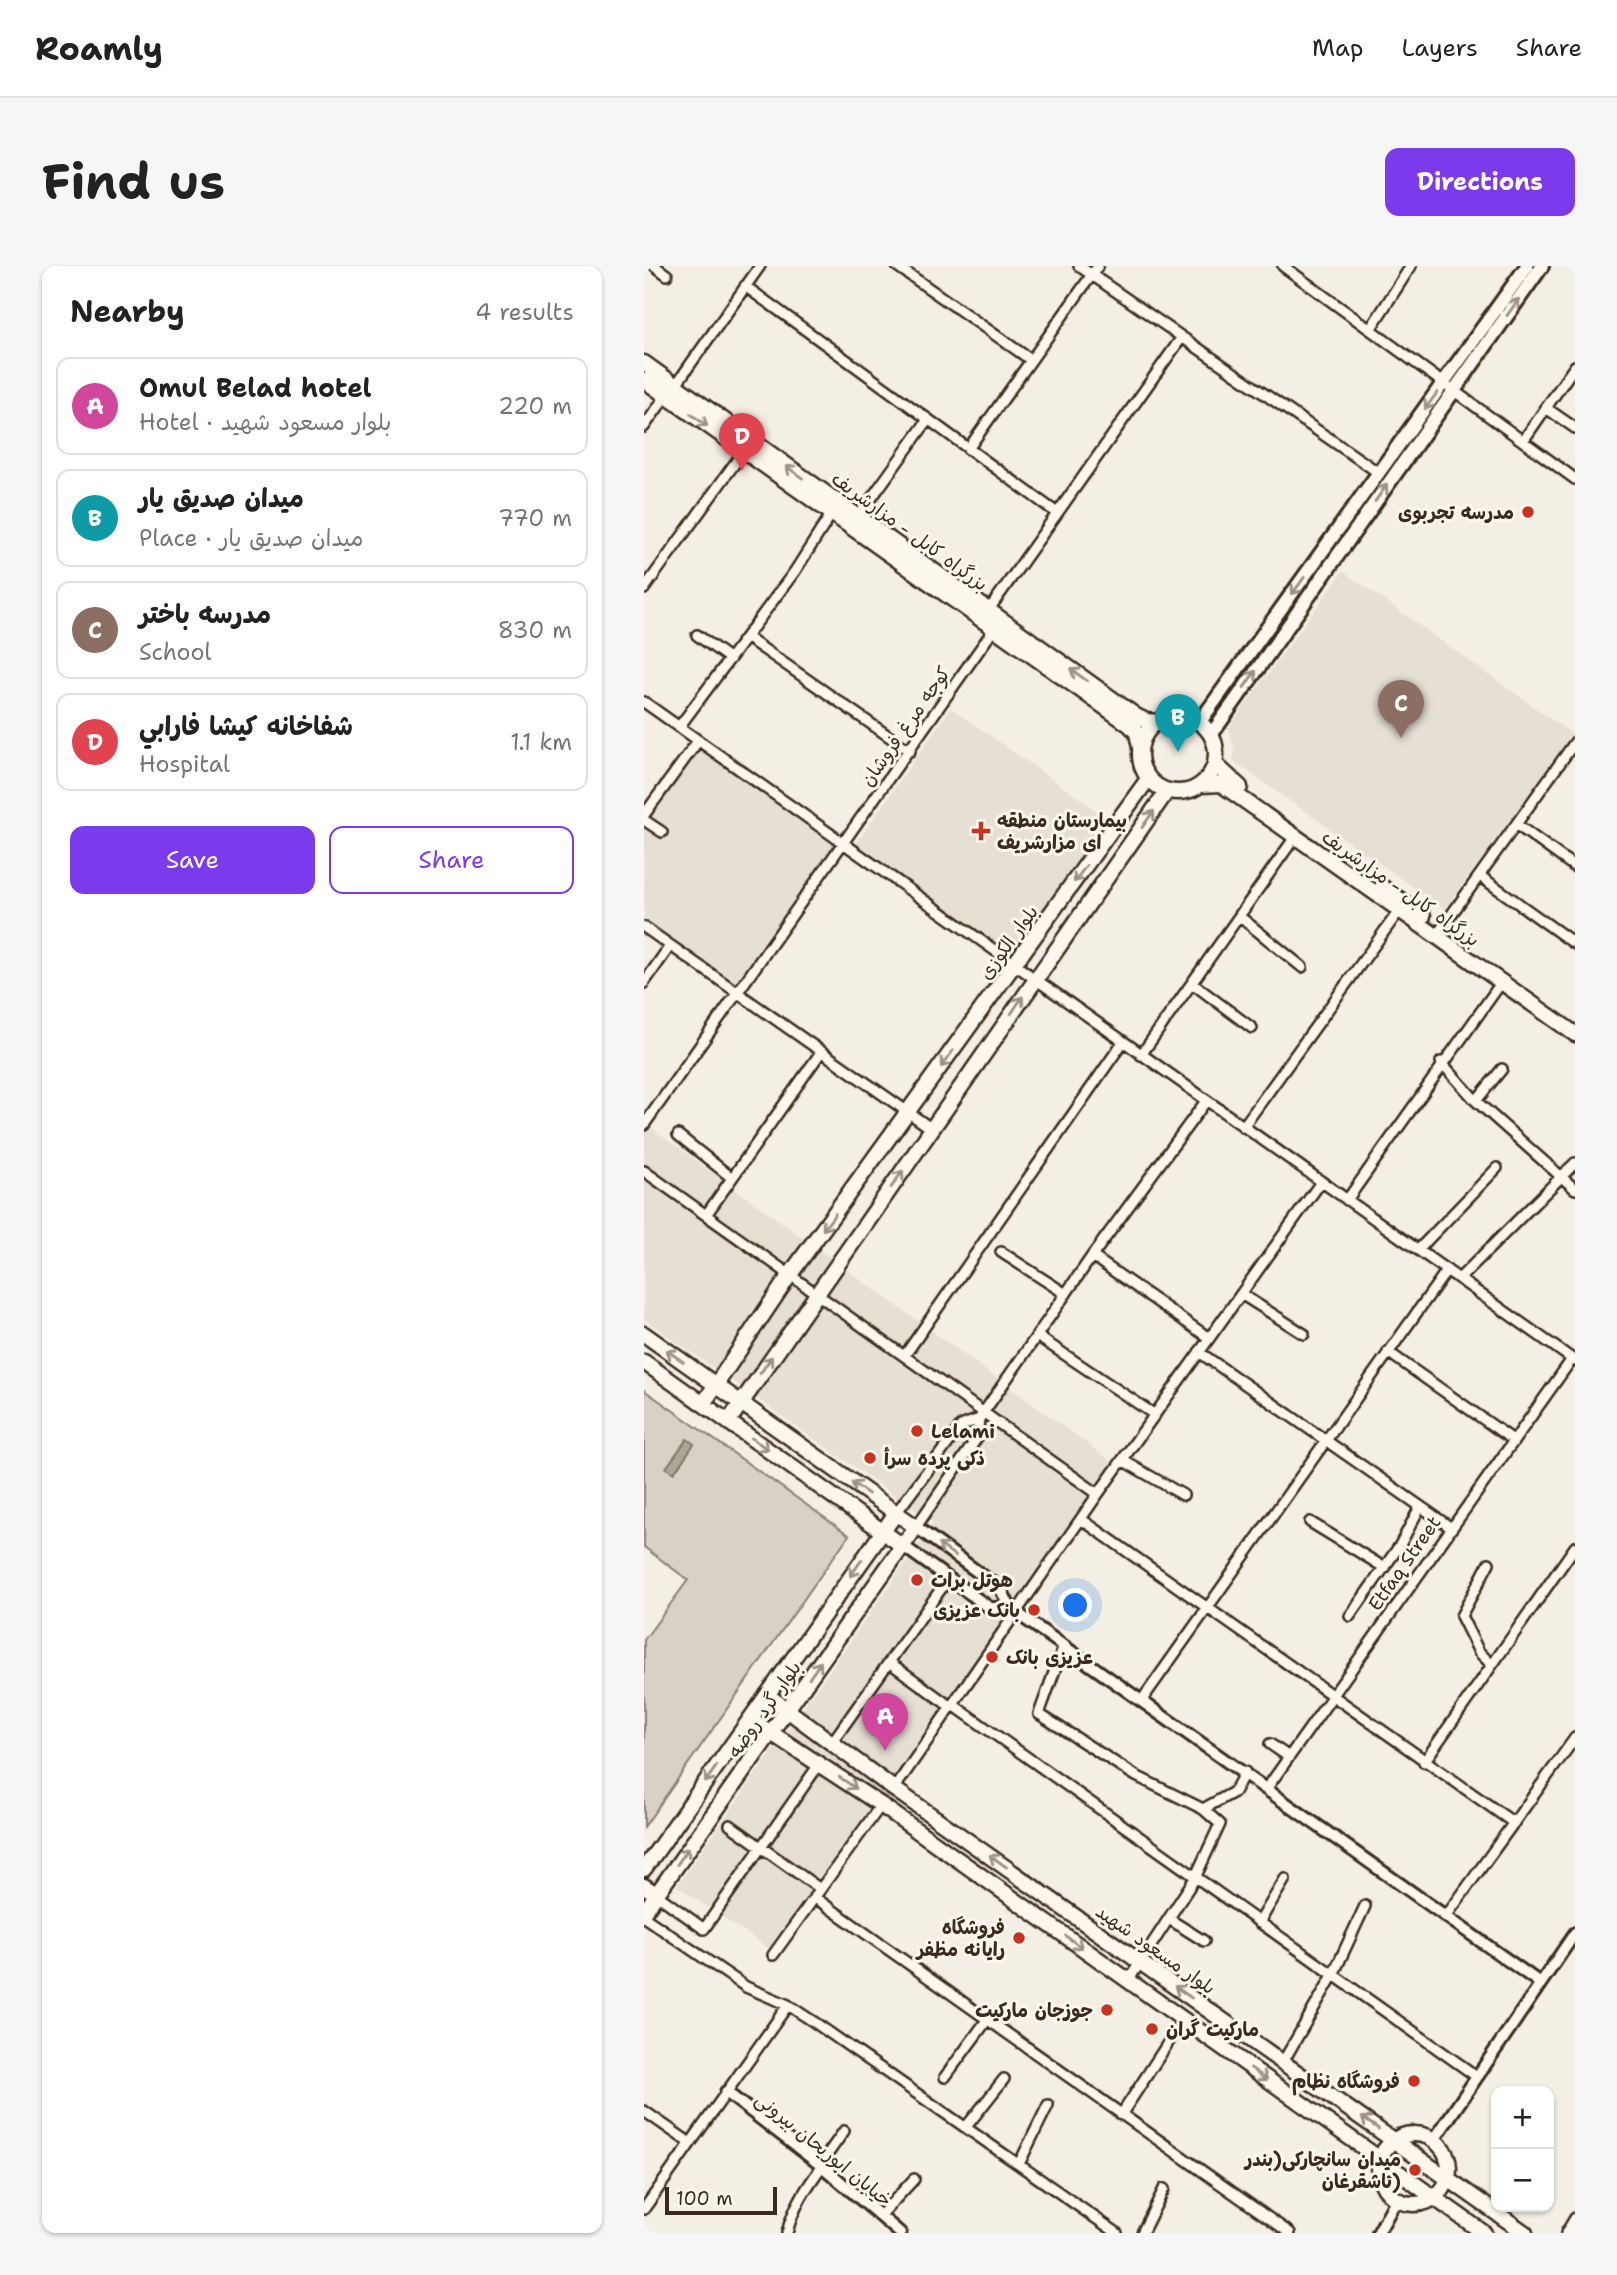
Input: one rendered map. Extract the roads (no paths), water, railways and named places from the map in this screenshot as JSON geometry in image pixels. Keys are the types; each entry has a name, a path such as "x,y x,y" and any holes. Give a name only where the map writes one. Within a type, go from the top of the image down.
{"main road":[{"path":"1211,735 1450,386 1527,266"},
{"path":"1199,723 1378,473 1450,386 1542,266"},
{"name":"بزرگراه کابل - مزارشریف","path":"644,363 671,391 743,452 1130,725 1137,733 1140,747"},
{"name":"بزرگراه کابل - مزارشریف","path":"644,380 671,391 858,517 1136,716 1146,721 1158,722"},
{"path":"1179,716 1199,723 1211,735 1216,753 1214,764 1201,785 1191,790 1167,791 1149,779 1140,759 1140,747 1149,728 1158,722 1179,716"},
{"name":"بزرگراه کابل - مزارشریف","path":"1214,764 1226,777 1575,1024"},
{"name":"بلوار الکوزی","path":"703,1404 789,1276 1149,779"},
{"name":"بزرگراه کابل - مزارشریف","path":"1201,785 1221,785 1575,1034"},
{"path":"728,1422 1167,791"},
{"path":"644,1334 916,1527"},
{"path":"644,1362 903,1546"},
{"name":"بلوار گرد روضه","path":"644,1869 896,1513"},
{"name":"بلوار گرد روضه","path":"644,1914 650,1890 788,1709 916,1527"},
{"name":"بلوار مسعود شهید","path":"767,1695 1525,2233"},
{"path":"750,1719 876,1802 1483,2233"},
{"path":"876,1802 889,1784"},
{"path":"1040,1918 1053,1899"},
{"path":"1219,2046 1233,2027"},
{"path":"1312,2112 1327,2093"},
{"path":"1414,2133 1434,2140 1448,2157 1448,2179 1434,2199 1416,2205 1396,2200 1381,2183 1379,2161 1394,2140 1414,2133"}],"street":[{"path":"655,266 667,275"},
{"path":"644,426 760,266"},
{"path":"897,266 1031,360"},
{"path":"1079,266 1378,473"},
{"path":"968,449 1098,266"},
{"path":"1283,266 1575,479"},
{"path":"1371,328 1411,266"},
{"path":"746,286 927,421 1057,513"},
{"path":"988,611 1182,337"},
{"path":"1522,441 1575,366"},
{"path":"1546,408 1575,428"},
{"path":"858,517 927,421"},
{"path":"644,589 743,452"},
{"path":"678,727 795,571 832,513"},
{"name":"كوجه مرغ فروشان","path":"644,1125 994,629"},
{"path":"697,635 730,659"},
{"path":"746,637 910,751"},
{"path":"644,702 1573,1360"},
{"path":"662,832 644,817 698,741"},
{"path":"1441,929 1575,742"},
{"path":"1517,825 1575,867"},
{"path":"1141,1055 1295,837"},
{"path":"1480,876 1575,944"},
{"path":"1243,1127 1399,911"},
{"path":"1239,916 1301,967"},
{"path":"644,927 932,1129"},
{"path":"644,984 670,946"},
{"path":"1192,983 1252,1028"},
{"path":"1347,1200 1441,1062 1501,983"},
{"path":"905,1355 1122,1042"},
{"path":"706,1215 821,1052"},
{"path":"1441,1062 1476,1101 1575,1189"},
{"path":"1476,1101 1502,1069"},
{"path":"1206,1101 1092,1255 982,1416 977,1438 916,1527 1001,1589 1013,1610 1541,1983"},
{"path":"678,1135 732,1178"},
{"path":"1459,1279 1575,1163"},
{"path":"1418,1250 1497,1168"},
{"path":"644,1171 789,1276 905,1355 982,1416 1098,1494"},
{"path":"889,1784 952,1706 1013,1610 1321,1182"},
{"path":"1001,1252 1066,1294"},
{"path":"1092,1255 1209,1338"},
{"path":"1142,1700 1447,1270"},
{"path":"1241,1294 1304,1334"},
{"path":"1037,1336 1155,1415"},
{"path":"1199,1352 1450,1527"},
{"path":"1388,1352 1513,1440"},
{"name":"Etfaq Street","path":"1267,1788 1450,1527 1573,1360"},
{"path":"896,1513 961,1426 982,1416"},
{"path":"1122,1460 1184,1495"},
{"path":"1350,1616 1385,1568 1420,1507"},
{"path":"1081,1519 1514,1823"},
{"path":"1310,1522 1385,1568"},
{"path":"903,1546 990,1608 1013,1610"},
{"path":"1424,1762 1575,1547"},
{"path":"1489,1563 1461,1616 1479,1652 1492,1665"},
{"path":"833,1741 948,1579"},
{"path":"1064,1646 1040,1714 1136,1776 1203,1809 1220,1824 1195,1878 1128,1982"},
{"path":"889,1662 1476,2076"},
{"path":"1447,1915 1575,1738"},
{"path":"1270,1744 1289,1757"},
{"path":"650,1890 704,1929 820,1763"},
{"path":"1203,1809 1234,1792 1245,1772"},
{"path":"773,1955 876,1802"},
{"path":"730,1825 987,2020 1290,2233"},
{"path":"1259,1923 1284,1879"},
{"path":"1283,2062 1333,1975 1365,1906"},
{"path":"644,1914 746,1987 788,2005 1117,2233"},
{"path":"1169,1919 1204,1941"},
{"path":"1434,2140 1574,1935"},
{"path":"644,2209 788,2005"},
{"path":"946,2077 987,2020"},
{"path":"1121,2115 1183,2020"},
{"path":"966,2127 1004,2079"},
{"name":"خیابان ابوریحان بیرونی","path":"726,2092 821,2165 900,2233"},
{"path":"1019,2164 1048,2105"},
{"path":"644,2111 690,2143"},
{"path":"788,2233 799,2200 844,2131"},
{"path":"880,2216 914,2179"},
{"path":"1142,2233 1164,2189"},
{"path":"1378,2233 1396,2200"},
{"path":"1566,2233 1575,2218"}],"place":[{"name":"شفاخانه كيشا فارابي","path":"742,471"},
{"name":"مدرسه تجربوى","path":"1528,512"},
{"name":"مدرسه باختر","path":"1401,738"},
{"name":"میدان صدیق یار","path":"1178,752"},
{"name":"بیمارستان منطقه ای مزارشریف","path":"981,831"},
{"name":"Lelami","path":"917,1431"},
{"name":"ذکی پرده سرأ","path":"870,1458"},
{"name":"هوتل برات","path":"917,1580"},
{"name":"بانک عزیزی","path":"1034,1610"},
{"name":"عزیزی بانک","path":"992,1657"},
{"name":"Omul Belad hotel","path":"885,1751"},
{"name":"فروشگاه رایانه مظفر","path":"1019,1938"},
{"name":"جوزجان مارکیت","path":"1107,2010"},
{"name":"مارکیت گران","path":"1152,2029"},
{"name":"فروشگاه نظام","path":"1414,2081"},
{"name":"میدان سانچارکی(بندر تاشقرغان)","path":"1415,2170"}]}
